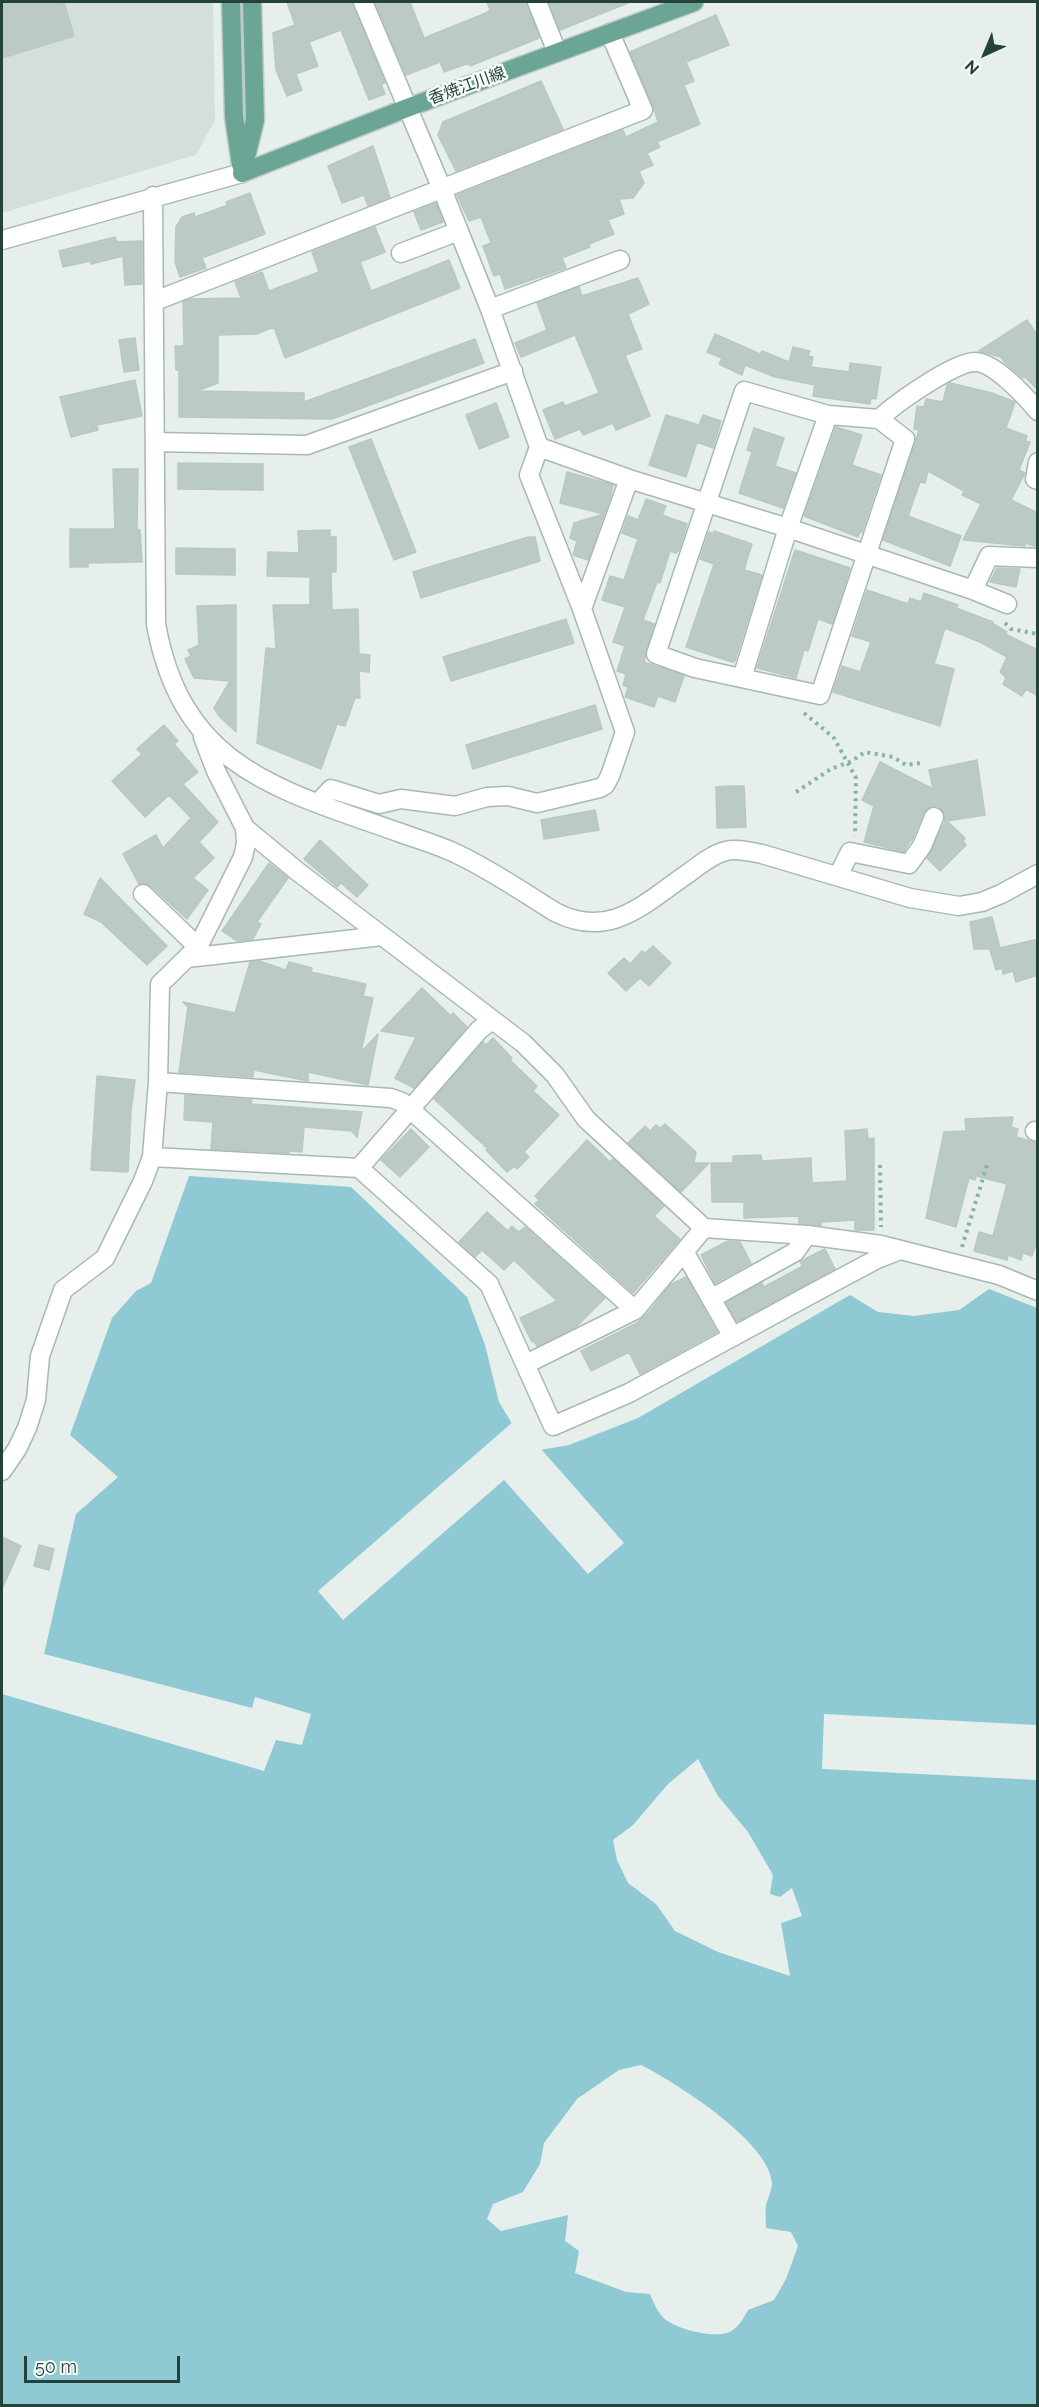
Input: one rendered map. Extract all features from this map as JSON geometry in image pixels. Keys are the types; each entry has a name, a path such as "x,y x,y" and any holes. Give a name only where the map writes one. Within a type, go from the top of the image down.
{"main road":[{"path":"231,2 234,117 242,173"},
{"path":"242,173 255,120 252,2"},
{"name":"香焼江川線","path":"242,173 407,108 694,2"}],"street":[{"path":"318,803 331,789 379,804 400,799 455,806 488,797 508,796 537,803 600,788 605,784 625,732 582,609 529,475 540,447 513,371 442,189 363,2"},
{"path":"537,2 557,52"},
{"path":"155,301 643,110 610,33"},
{"path":"2,240 242,173"},
{"path":"2,1471 17,1449 27,1428 36,1400 40,1356 63,1290 105,1258 143,1181 152,1157 158,1082 160,984 193,952 243,857 246,843 245,828 216,771 200,730 177,693 169,675 156,624 153,196"},
{"path":"401,253 459,231"},
{"path":"490,309 620,260"},
{"path":"879,418 898,402 915,392 962,365 975,362 991,367 1038,411"},
{"path":"155,442 307,445 513,371"},
{"path":"744,391 828,415 879,418 905,439 820,695 695,668 656,654 744,391"},
{"path":"742,678 788,528 828,415"},
{"path":"540,447 629,479 708,502 973,590 1007,604"},
{"path":"1038,462 1035,479 1038,480"},
{"path":"582,609 629,479"},
{"path":"973,590 989,556 1038,558"},
{"path":"200,730 237,764 284,791 456,853 555,912 571,920 588,923 626,916 705,861 727,850 762,854 910,898 959,906 982,902 1038,874"},
{"path":"838,876 850,852 909,864 922,846 934,817"},
{"path":"245,828 297,871 523,1043 555,1075 586,1119 704,1228 807,1235 881,1245 999,1275 1038,1291"},
{"path":"143,894 193,952"},
{"path":"193,952 382,936"},
{"path":"359,1168 479,1030 492,1020"},
{"path":"158,1082 391,1098 412,1109 635,1310"},
{"path":"152,1157 359,1168 489,1284 552,1426 629,1393 857,1270 900,1250"},
{"path":"526,1364 635,1310 704,1228"},
{"path":"712,1298 795,1252 807,1235"},
{"path":"685,1253 733,1337"}],"path":[{"path":"1007,604 1005,622 1011,629 1038,634"},
{"path":"786,687 790,704 811,717 834,738 855,778 855,853"},
{"path":"796,792 831,769 865,752 893,757 906,765 921,763"},
{"path":"880,1165 881,1245"},
{"path":"957,1263 987,1165"}],"shaded area":[{"path":"2,2 213,2 215,120 196,155 2,213"}],"water":[{"path":"189,1176 351,1187 467,1297 485,1345 499,1402 529,1452 569,1445 638,1418 850,1295 878,1312 914,1316 959,1310 989,1289 1037,1308 1037,2405 2,2405 2,1694 264,1771 276,1740 302,1745 311,1714 255,1697 252,1708 44,1654 76,1514 118,1477 70,1435 112,1318 136,1291 151,1283","holes":["698,1759 718,1796 748,1832 773,1875 770,1894 780,1897 792,1888 802,1916 781,1923 790,1976 718,1952 675,1931 656,1904 628,1883 617,1860 613,1840 633,1825 668,1784","641,2065 697,2099 739,2132 755,2150 767,2167 772,2183 766,2205 766,2228 791,2232 798,2246 786,2279 774,2300 748,2310 737,2327 727,2333 701,2333 682,2328 661,2315 650,2294 626,2292 575,2273 579,2251 565,2241 568,2215 501,2231 487,2219 493,2204 523,2192 540,2164 544,2143 577,2099 619,2070"]}],"pier":[{"path":"514,1421 530,1449 542,1447 541,1449 624,1543 588,1574 504,1480 343,1620 318,1591"},
{"path":"824,1714 1037,1725 1037,1780 822,1769"}],"building":[{"path":"2,2 64,2 74,36 2,58"},
{"path":"287,2 352,2 385,83 381,84 385,94 369,100 341,30 309,42 318,66 296,74 302,90 287,96 276,70 273,33 295,25"},
{"path":"375,2 410,2 424,38 486,13 490,10 487,2 526,2 539,38 470,66 469,63 444,72 440,62 406,75"},
{"path":"549,2 628,2 628,3 560,30"},
{"path":"716,15 729,45 686,62 694,81 684,85 700,124 657,142 660,147 647,153 653,165 639,171 644,183 633,198 619,199 624,214 608,220 614,234 562,258 566,268 505,289 500,274 494,276 483,246 491,243 481,217 469,221 457,195 623,130 626,137 658,122 630,52"},
{"path":"541,81 563,129 456,171 438,135 443,122"},
{"path":"373,146 390,197 368,206 364,195 342,203 328,166"},
{"path":"250,193 265,234 202,258 206,268 180,277 175,262 176,227 182,217 194,213 195,217 228,205 226,202"},
{"path":"436,203 443,222 421,230 414,212"},
{"path":"375,227 385,252 360,262 371,291 449,260 460,288 285,358 274,327 256,334 218,335 218,383 197,391 304,393 304,402 475,339 484,363 332,419 179,417 179,370 176,370 175,346 184,346 183,302 190,299 241,298 235,282 262,272 269,291 319,272 312,252"},
{"path":"115,237 117,242 142,241 142,284 125,285 123,256 91,264 90,261 63,267 59,251"},
{"path":"638,278 649,304 628,314 642,349 625,355 650,416 616,430 613,423 583,435 580,429 555,439 543,410 563,402 565,406 599,393 575,335 521,357 515,343 547,330 537,303 579,287 582,296"},
{"path":"1027,320 1038,336 1038,390 1024,376 1023,378 1005,363 1001,357 979,351"},
{"path":"715,334 760,354 762,351 789,362 793,347 810,351 808,356 813,357 811,367 849,372 850,363 881,367 876,399 871,398 870,404 813,396 815,385 775,377 745,365 742,375 719,364 722,358 707,352"},
{"path":"135,338 139,370 124,372 119,340"},
{"path":"135,380 142,416 97,425 98,430 71,437 60,397"},
{"path":"950,383 992,393 1015,402 1006,428 1027,436 1025,441 1030,442 1019,470 1025,473 1011,500 1038,513 1038,547 1025,543 1025,546 963,540 981,504 962,495 964,491 928,471 925,483 920,482 908,516 961,536 950,566 883,540 919,430 914,429 917,406 924,407 926,399 943,402 947,385"},
{"path":"496,403 509,437 479,449 466,415"},
{"path":"666,415 699,425 703,415 721,421 713,448 697,442 686,477 649,465"},
{"path":"836,427 862,435 852,465 881,475 862,532 858,537 804,516"},
{"path":"754,428 784,438 775,466 796,473 783,508 739,493 752,452 747,450"},
{"path":"371,439 416,552 394,560 349,447"},
{"path":"178,463 263,464 263,490 178,489"},
{"path":"113,469 138,469 137,530 140,530 142,562 88,563 88,567 70,567 70,529 115,529"},
{"path":"567,472 613,485 611,495 588,560 573,555 577,541 570,538 574,523 604,514 560,503"},
{"path":"646,499 666,506 662,515 687,524 679,550 676,553 670,551 660,583 657,582 643,620 654,624 644,662 684,676 675,702 658,696 654,707 625,697 628,687 623,685 626,674 617,671 625,646 613,642 625,607 602,600 610,576 624,580 638,539 622,533 628,516 638,520"},
{"path":"330,530 330,537 336,537 336,572 331,572 332,610 358,609 359,654 370,655 369,672 359,671 360,698 355,698 345,726 337,724 321,769 257,743 266,648 276,649 273,605 310,605 310,577 267,576 268,552 299,553 298,531"},
{"path":"714,531 752,544 744,570 762,575 735,661 732,662 686,647 714,564 700,559 709,532 713,534"},
{"path":"528,537 535,537 540,561 421,598 413,572"},
{"path":"176,548 235,549 235,575 176,574"},
{"path":"795,550 850,568 832,624 818,619 808,651 804,650 796,678 757,668"},
{"path":"997,568 1020,569 1016,587 990,582"},
{"path":"867,590 908,604 910,598 921,602 924,593 958,605 956,608 993,622 1007,632 1005,634 1038,650 1038,696 1026,689 1022,696 1003,684 1006,678 1000,672 1007,657 982,643 945,628 934,664 954,669 940,726 833,692 842,666 860,672 871,642 852,636"},
{"path":"236,605 236,732 214,708 230,681 194,678 185,659 191,656 188,650 199,645 197,606"},
{"path":"566,619 574,643 451,681 443,657"},
{"path":"595,705 602,729 473,769 466,745"},
{"path":"164,725 178,741 174,744 198,772 183,784 218,822 199,842 214,858 193,878 208,890 187,919 151,886 145,883 139,884 123,854 156,835 163,848 191,818 169,795 145,817 112,781 142,754 137,749"},
{"path":"977,760 985,815 947,821 965,838 963,841 966,845 940,871 927,858 945,821 943,811 938,806 932,806 924,812 904,852 864,842 874,806 862,800 880,762 933,789 929,770"},
{"path":"744,786 746,827 717,828 716,787"},
{"path":"595,810 599,830 544,839 541,820"},
{"path":"320,840 368,885 357,897 341,883 337,887 304,859"},
{"path":"269,863 288,878 257,922 261,924 253,939 237,941 222,931"},
{"path":"100,878 167,946 147,965 101,922 84,914"},
{"path":"992,917 1000,948 1038,939 1038,975 1016,982 1013,971 1003,974 1002,968 996,970 990,950 993,949 974,949 970,922"},
{"path":"653,946 671,963 649,986 640,978 626,991 608,973 624,958 630,964 642,951 645,953"},
{"path":"259,961 286,970 289,962 312,968 311,972 366,984 363,996 373,998 361,1052 378,1034 368,1085 308,1072 308,1081 254,1070 253,1077 179,1072 188,1007 183,1002 235,1013 250,962"},
{"path":"422,988 451,1016 453,1013 467,1027 414,1088 395,1078 416,1037 381,1031"},
{"path":"493,1038 512,1058 510,1060 537,1086 533,1091 559,1115 524,1152 529,1157 517,1169 515,1166 507,1172 486,1150 488,1149 434,1099 483,1042 486,1045"},
{"path":"97,1076 135,1080 128,1172 91,1170"},
{"path":"185,1095 252,1100 251,1104 362,1112 357,1137 352,1131 304,1127 302,1152 211,1149 213,1122 184,1120"},
{"path":"1013,1117 1011,1127 1018,1129 1016,1137 1038,1143 1038,1239 1032,1256 1023,1253 1021,1260 1008,1255 1007,1260 974,1251 979,1232 993,1236 1007,1184 976,1176 975,1180 969,1178 956,1227 926,1218 944,1132 966,1131 965,1119"},
{"path":"665,1124 696,1152 694,1163 709,1163 681,1192 628,1143 645,1126 650,1131 656,1125 660,1128"},
{"path":"411,1129 429,1147 400,1177 381,1160"},
{"path":"867,1129 868,1139 874,1138 874,1230 855,1230 855,1220 821,1222 821,1226 799,1223 799,1216 744,1218 744,1202 712,1202 711,1163 733,1163 733,1156 761,1155 762,1161 811,1158 812,1183 847,1181 845,1131"},
{"path":"587,1140 610,1162 613,1159 664,1206 654,1216 680,1239 633,1293 535,1204 539,1200 535,1196"},
{"path":"487,1212 508,1231 512,1226 519,1232 525,1227 605,1298 576,1327 537,1346 534,1341 532,1342 520,1318 557,1301 514,1260 504,1270 482,1250 475,1257 459,1242"},
{"path":"728,1241 740,1242 751,1263 715,1283 701,1255"},
{"path":"825,1249 835,1269 737,1322 726,1303 762,1283 764,1287 803,1266 800,1262"},
{"path":"686,1277 717,1332 640,1374 629,1352 591,1371 581,1351 637,1323 650,1311 670,1285"},
{"path":"2,1537 21,1546 2,1589"},
{"path":"39,1545 54,1549 49,1570 34,1566"}]}
